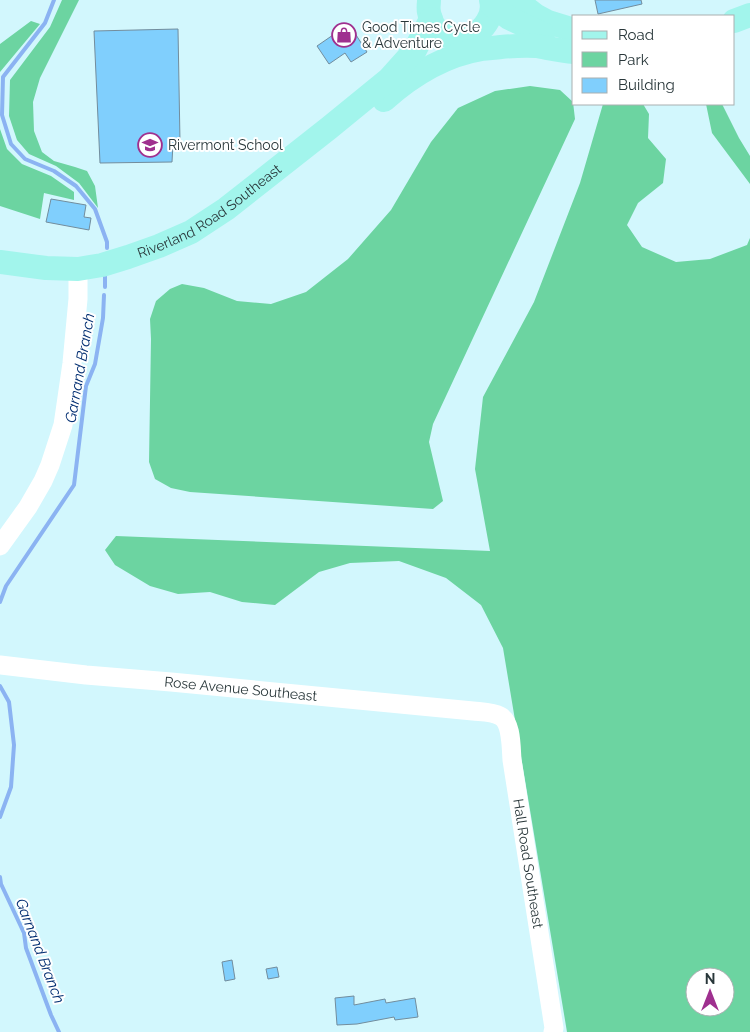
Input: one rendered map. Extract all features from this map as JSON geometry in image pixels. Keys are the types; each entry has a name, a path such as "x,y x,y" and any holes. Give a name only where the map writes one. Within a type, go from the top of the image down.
{"main road":[{"path":"516,0 535,15 548,22 572,29"},
{"path":"430,10 436,28 443,34 453,37 466,37 483,29 490,17 492,2"},
{"name":"Riverland Road Southeast","path":"492,2 509,18 546,36"},
{"name":"Riverland Road Southeast","path":"389,79 415,50 430,10"},
{"path":"735,20 750,15"},
{"name":"Riverland Road Southeast","path":"0,262 46,268 78,269 102,265 159,246 191,232 226,209 389,79 434,51 466,37 497,32 572,40"},
{"path":"329,128 369,112 398,88 431,67 456,55 481,49 514,46 535,46 572,52"}],"street":[{"path":"0,546 43,481 63,425 72,363 78,298 78,269"},
{"name":"Rose Avenue Southeast","path":"2,666 86,676 171,682 483,713"},
{"name":"Hall Road Southeast","path":"483,713 502,716 509,729 512,760 553,1020 553,1032"}],"green space":[{"path":"62,0 79,0 40,78 33,102 34,131 42,152 54,161 87,171 95,186 98,208 79,183 56,166 29,154 17,140 9,116 10,80 50,27"},
{"path":"31,21 40,24 0,72 0,44"},
{"path":"530,86 560,90 572,101 575,119 433,424 429,442 443,501 433,509 190,492 171,488 155,479 149,462 150,319 156,301 170,289 182,284 204,288 237,301 271,304 306,292 348,259 391,210 431,142 458,108 495,91"},
{"path":"603,105 644,105 649,114 648,138 666,159 663,183 638,203 627,225 642,247 676,262 710,259 747,245 750,238 750,1032 567,1032 503,648 481,605 446,578 399,561 350,563 319,572 275,605 242,602 210,592 178,594 150,586 115,565 105,550 116,536 490,551 475,469 483,397 534,302 580,183"},
{"path":"706,105 722,105 750,156 750,184 712,133"},
{"path":"0,129 7,149 22,164 51,176 74,192 74,200 44,193 40,219 0,206"}],"building":[{"path":"595,0 641,0 642,4 598,14"},
{"name":"Good Times Cycle & Adventure","path":"349,24 367,52 351,62 345,53 329,64 317,46"},
{"path":"178,29 180,142 173,143 172,162 100,163 94,31"},
{"path":"51,199 86,205 84,217 91,218 89,230 46,222"},
{"path":"232,960 235,979 225,981 222,962"},
{"path":"277,967 279,977 268,979 266,969"},
{"path":"354,996 354,1005 385,999 386,1003 415,998 418,1017 395,1020 394,1017 357,1024 337,1025 335,998"}],"waterway":[{"name":"Garnand Branch","path":"54,0 45,23 3,77 2,115 11,144 25,159 54,171 76,186 95,209 107,242 107,248"},
{"name":"Garnand Branch","path":"105,275 105,287"},
{"name":"Garnand Branch","path":"0,602 6,586 74,485 86,386 95,364 103,318 104,295"},
{"name":"Garnand Branch","path":"0,686 9,702 14,745 11,787 0,817"},
{"name":"Garnand Branch","path":"0,877 1,884 24,933 26,948 59,1032"}],"place":[{"name":"Good Times Cycle & Adventure","path":"344,35"},
{"name":"Rivermont School","path":"150,145"}]}
